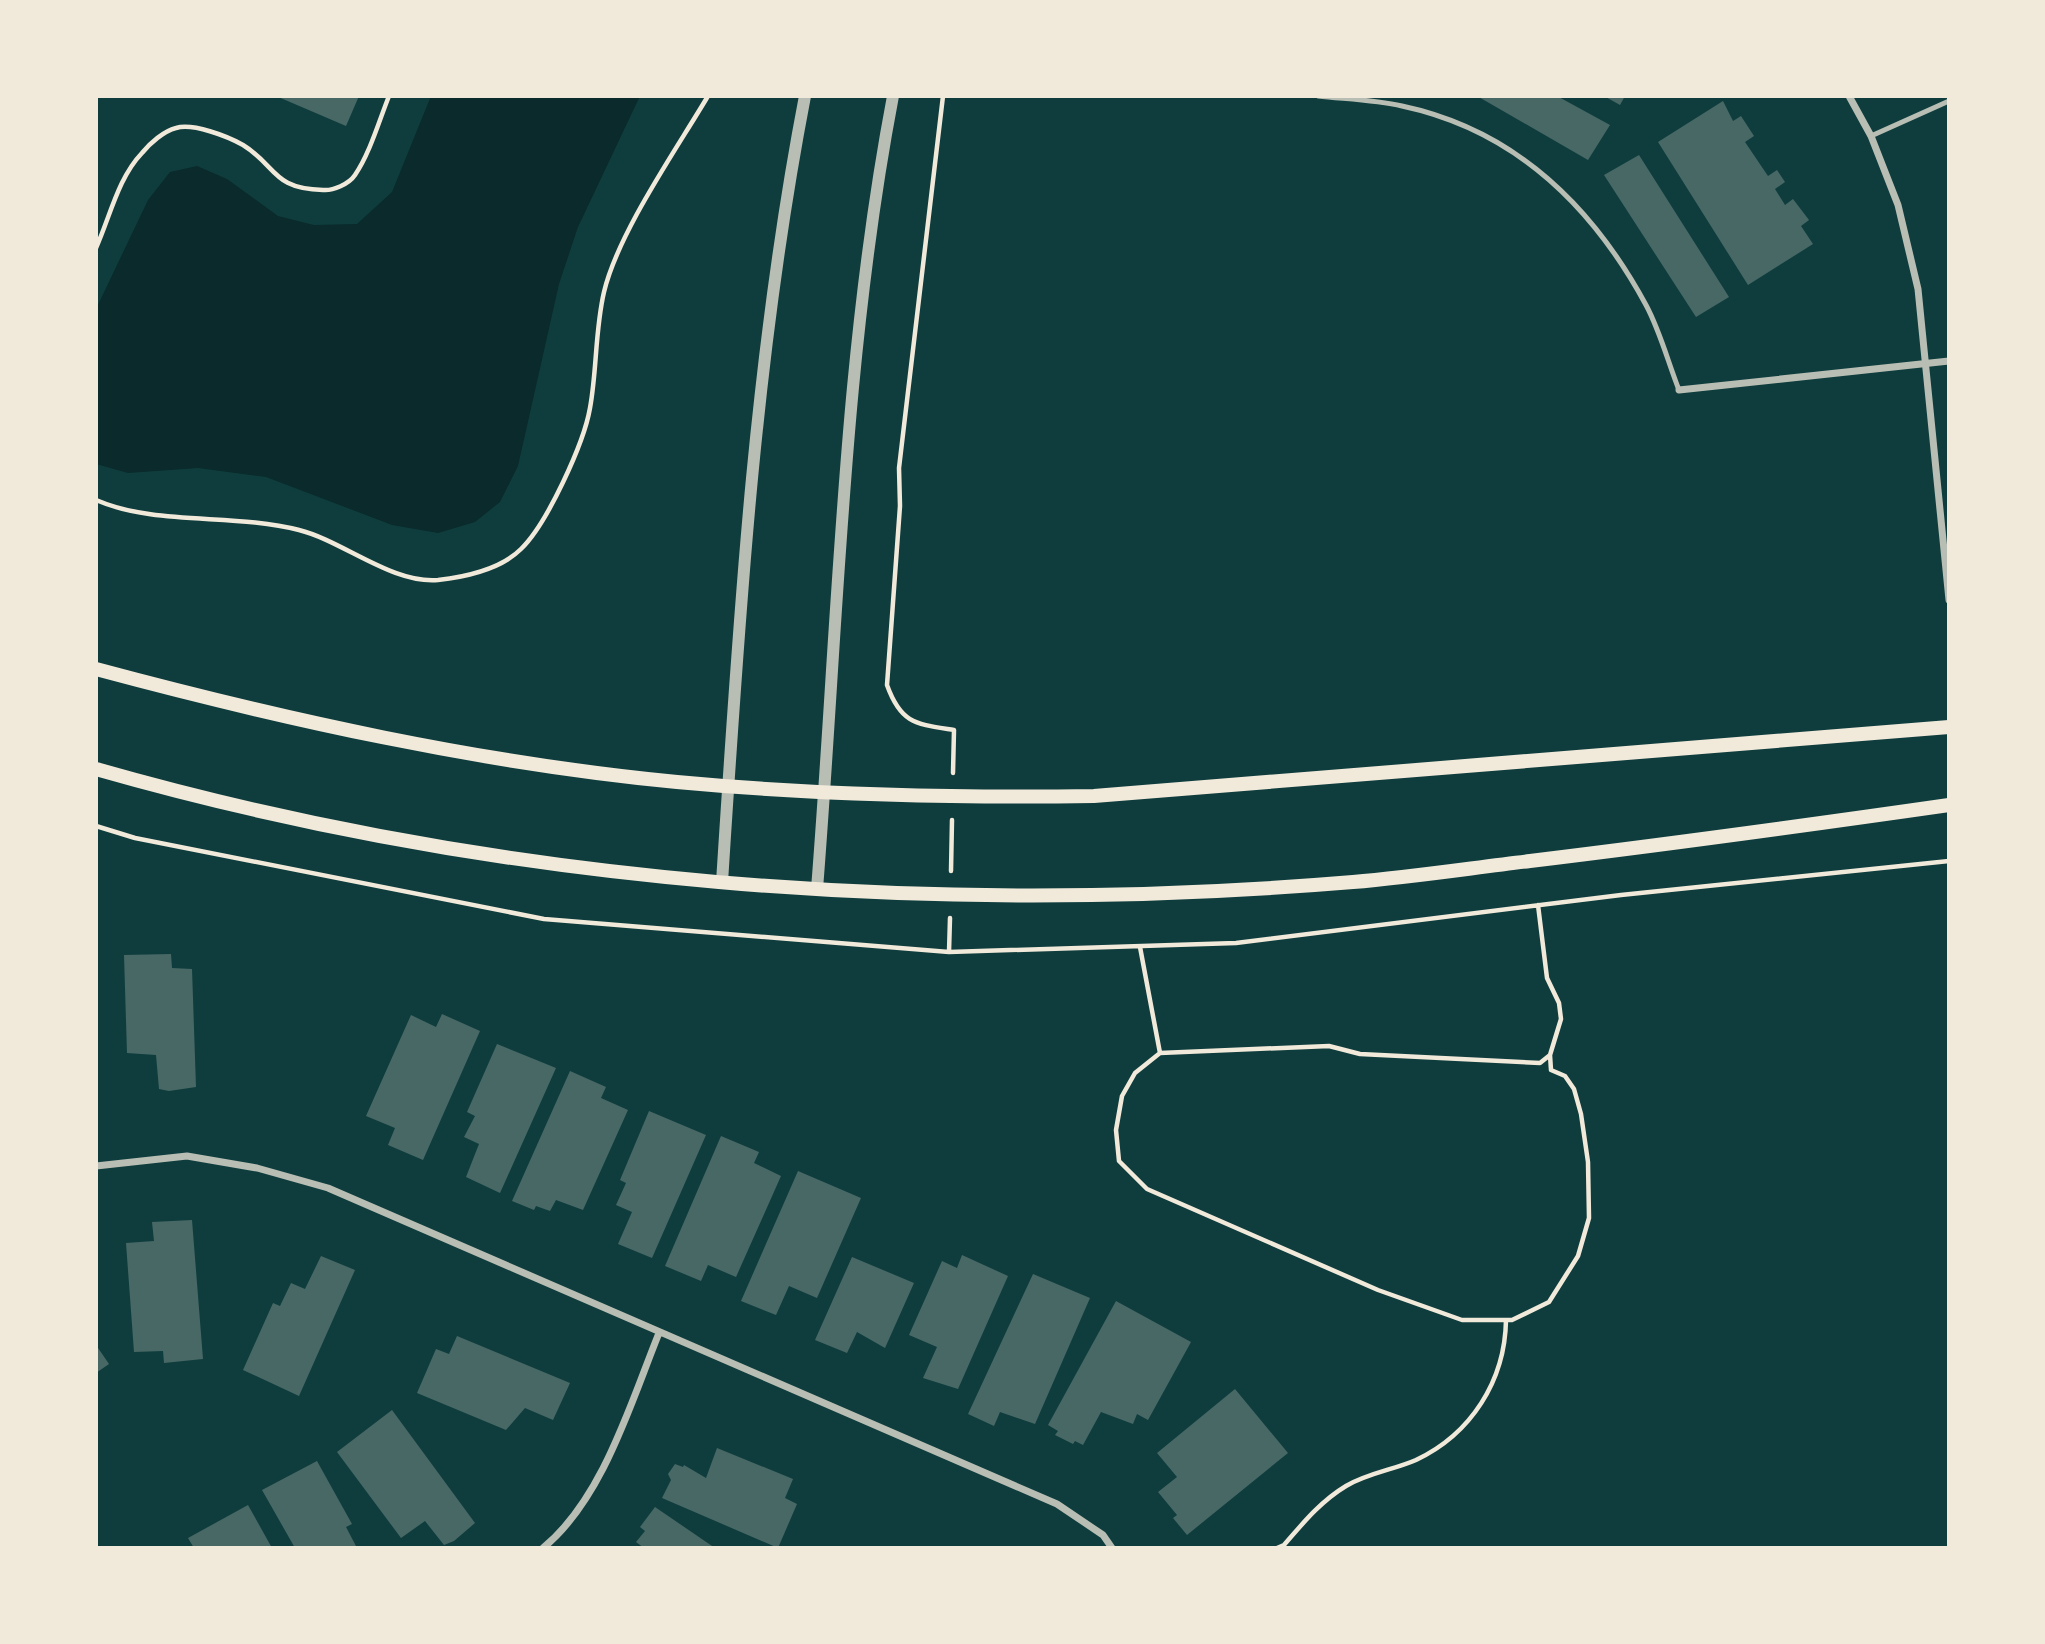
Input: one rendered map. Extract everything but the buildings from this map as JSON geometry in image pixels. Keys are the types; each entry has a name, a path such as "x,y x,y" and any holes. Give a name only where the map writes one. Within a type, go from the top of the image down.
{"main road":[{"path":"96,669 219,702 360,733 506,759 728,786 952,798 1094,796 1949,727"},
{"path":"96,769 282,817 441,848 722,882 817,890 950,894 1113,893 1353,882 1736,836 1949,805"}],"street":[{"path":"722,882 757,424 782,215 805,96"},
{"path":"817,890 852,388 877,179 893,96"},
{"path":"1849,96 1871,136 1898,205 1918,289 1949,600"},
{"path":"1679,390 1949,362"},
{"path":"96,1166 187,1156 257,1168 328,1188 1057,1504 1103,1535 1112,1548"},
{"path":"543,1548 561,1533 597,1480 659,1332"}],"lane":[{"path":"1318,96 1402,106 1469,128 1525,159 1561,188 1607,243 1647,307 1679,390"},
{"path":"1402,106 1403,96"},
{"path":"1871,136 1949,101"}],"path":[{"path":"96,248 118,197 123,177 142,152 162,135 177,127 203,130 243,145 279,180 304,190 332,191 354,177 388,96"},
{"path":"96,500 120,510 247,521 301,530 394,572 435,580 481,571 521,550 550,506 570,465 590,410 604,291 620,250 708,96"},
{"path":"943,96 899,468 900,506 887,685 895,709 914,723 954,730 949,952"},
{"path":"1538,905 1547,978 1559,1003 1561,1019 1550,1055 1551,1070 1565,1076 1574,1090 1581,1114 1588,1162 1590,1218 1578,1256 1549,1302 1512,1320 1462,1320 1378,1290 1147,1189 1119,1161 1116,1130 1122,1096 1135,1073 1160,1053 1329,1046 1360,1054 1540,1063 1550,1055"},
{"path":"1140,947 1160,1053"},
{"path":"1278,1548 1284,1545 1314,1511 1348,1485 1417,1459 1469,1424 1488,1392 1499,1365 1506,1344 1506,1320"}],"water":[{"path":"431,96 640,96 578,227 559,284 518,466 500,502 475,522 438,533 392,525 266,477 198,468 128,473 96,464 96,309 148,200 170,172 197,166 227,179 278,216 314,225 357,224 392,192"}]}
